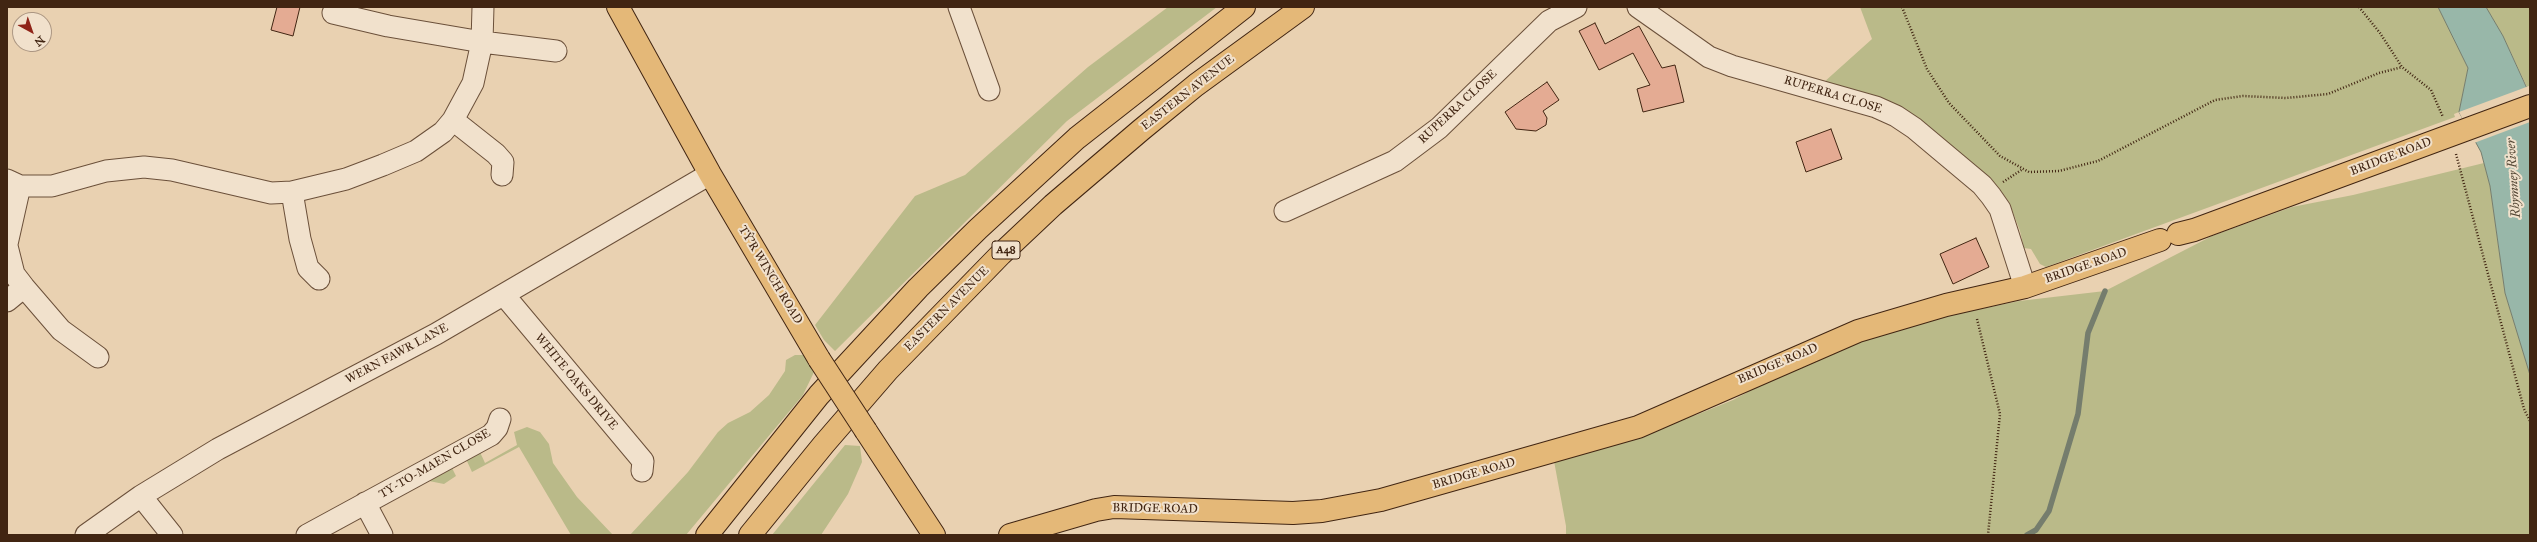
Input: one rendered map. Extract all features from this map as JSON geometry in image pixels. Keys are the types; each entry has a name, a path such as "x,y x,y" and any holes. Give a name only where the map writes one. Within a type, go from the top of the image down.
{"main road":[{"name":"TŶ'R WINCH ROAD","path":"618,7 710,174 819,359 934,535"},
{"path":"707,535 819,395 918,288 978,229 1077,138 1244,7"},
{"name":"EASTERN AVENUE","path":"750,535 824,444 888,370 1012,244 1087,176 1172,105 1303,7"},
{"name":"BRIDGE ROAD","path":"1010,535 1096,510 1114,507 1293,513 1322,511 1381,500 1638,427 1858,331 1972,299 2025,287 2169,237 2194,230 2530,106"}],"street":[{"path":"98,357 62,330 14,274 7,246 14,183 52,186 106,171 144,167 172,170 259,191 292,192 346,179 416,151 443,132 453,120 473,83 482,42 484,7"},
{"path":"959,7 989,90"},
{"name":"RUPERRA CLOSE","path":"1284,211 1395,161 1439,128 1549,21 1576,7"},
{"name":"RUPERRA CLOSE","path":"1638,7 1709,57 1732,66 1876,107 1896,116 1914,128 1982,185 1991,196 2000,209 2025,287"},
{"path":"333,13 388,26 482,42 556,51"},
{"path":"453,120 503,162 502,174"},
{"name":"WERN FAWR LANE","path":"86,535 141,496 273,418 393,357 504,296 710,174"},
{"path":"292,192 300,239 308,268 319,279"},
{"path":"7,301 24,287"},
{"name":"WHITE OAKS DRIVE","path":"504,296 643,462 642,471"},
{"name":"TY-TO-MAEN CLOSE","path":"307,535 491,434 497,428 500,419"},
{"path":"141,496 172,535"},
{"name":"TY-TO-MAEN CLOSE","path":"365,503 382,535"}],"path":[{"path":"1902,7 1927,69 1949,103 2000,156 2030,172 2059,171 2098,161 2215,100 2243,96 2286,98 2328,94 2379,73 2402,67"},
{"path":"2359,7 2380,33 2402,67 2431,90 2456,133 2524,409 2530,421"},
{"path":"1997,186 2023,169"},
{"path":"1972,299 2000,414 1988,535"}],"green space":[{"path":"1168,7 1217,7 1067,121 835,351 824,340 815,325 915,196 965,175 1088,67"},
{"path":"1860,7 2438,7 2468,68 2459,112 2454,114 2455,117 2046,267 2040,264 2031,249 2024,248 2020,231 2009,202 1997,186 1948,143 1920,121 1823,83 1872,39"},
{"path":"2486,7 2530,7 2530,86 2527,87 2503,36"},
{"path":"2484,163 2490,186 2505,293 2530,375 2530,535 1566,535 1566,526 1554,461 1696,415 1733,400 1815,356 1875,331 2019,301 2105,291 2212,236 2292,207 2353,195"},
{"path":"795,355 806,355 815,370 803,395 686,535 630,535 688,472 718,432 728,423 750,412 769,395 785,371 786,360"},
{"path":"527,427 540,432 549,444 553,463 577,497 613,535 571,535 519,447 472,472 466,459 479,450 485,463 517,445 514,432"},
{"path":"845,445 860,446 862,462 848,494 821,535 772,535"},
{"path":"452,468 456,476 444,484 424,480"}],"water":[{"name":"Rhymney River","path":"2438,7 2486,7 2503,36 2530,95 2530,375 2505,293 2490,186 2481,152 2459,112 2468,68"}],"pier":[{"path":"2529,86 2530,122 2474,143 2459,112"}],"building":[{"path":"277,7 300,7 293,36 271,30"},
{"path":"1595,23 1605,44 1639,26 1662,68 1675,65 1684,102 1643,112 1637,89 1650,85 1633,53 1599,70 1579,31"},
{"path":"1547,82 1559,100 1543,111 1547,118 1546,125 1536,131 1516,129 1505,112"},
{"path":"1831,129 1842,159 1806,172 1796,142"},
{"path":"1976,238 1989,267 1953,284 1940,254"}],"waterway":[{"path":"2027,535 2036,530 2049,511 2078,414 2088,333 2105,291"}]}
